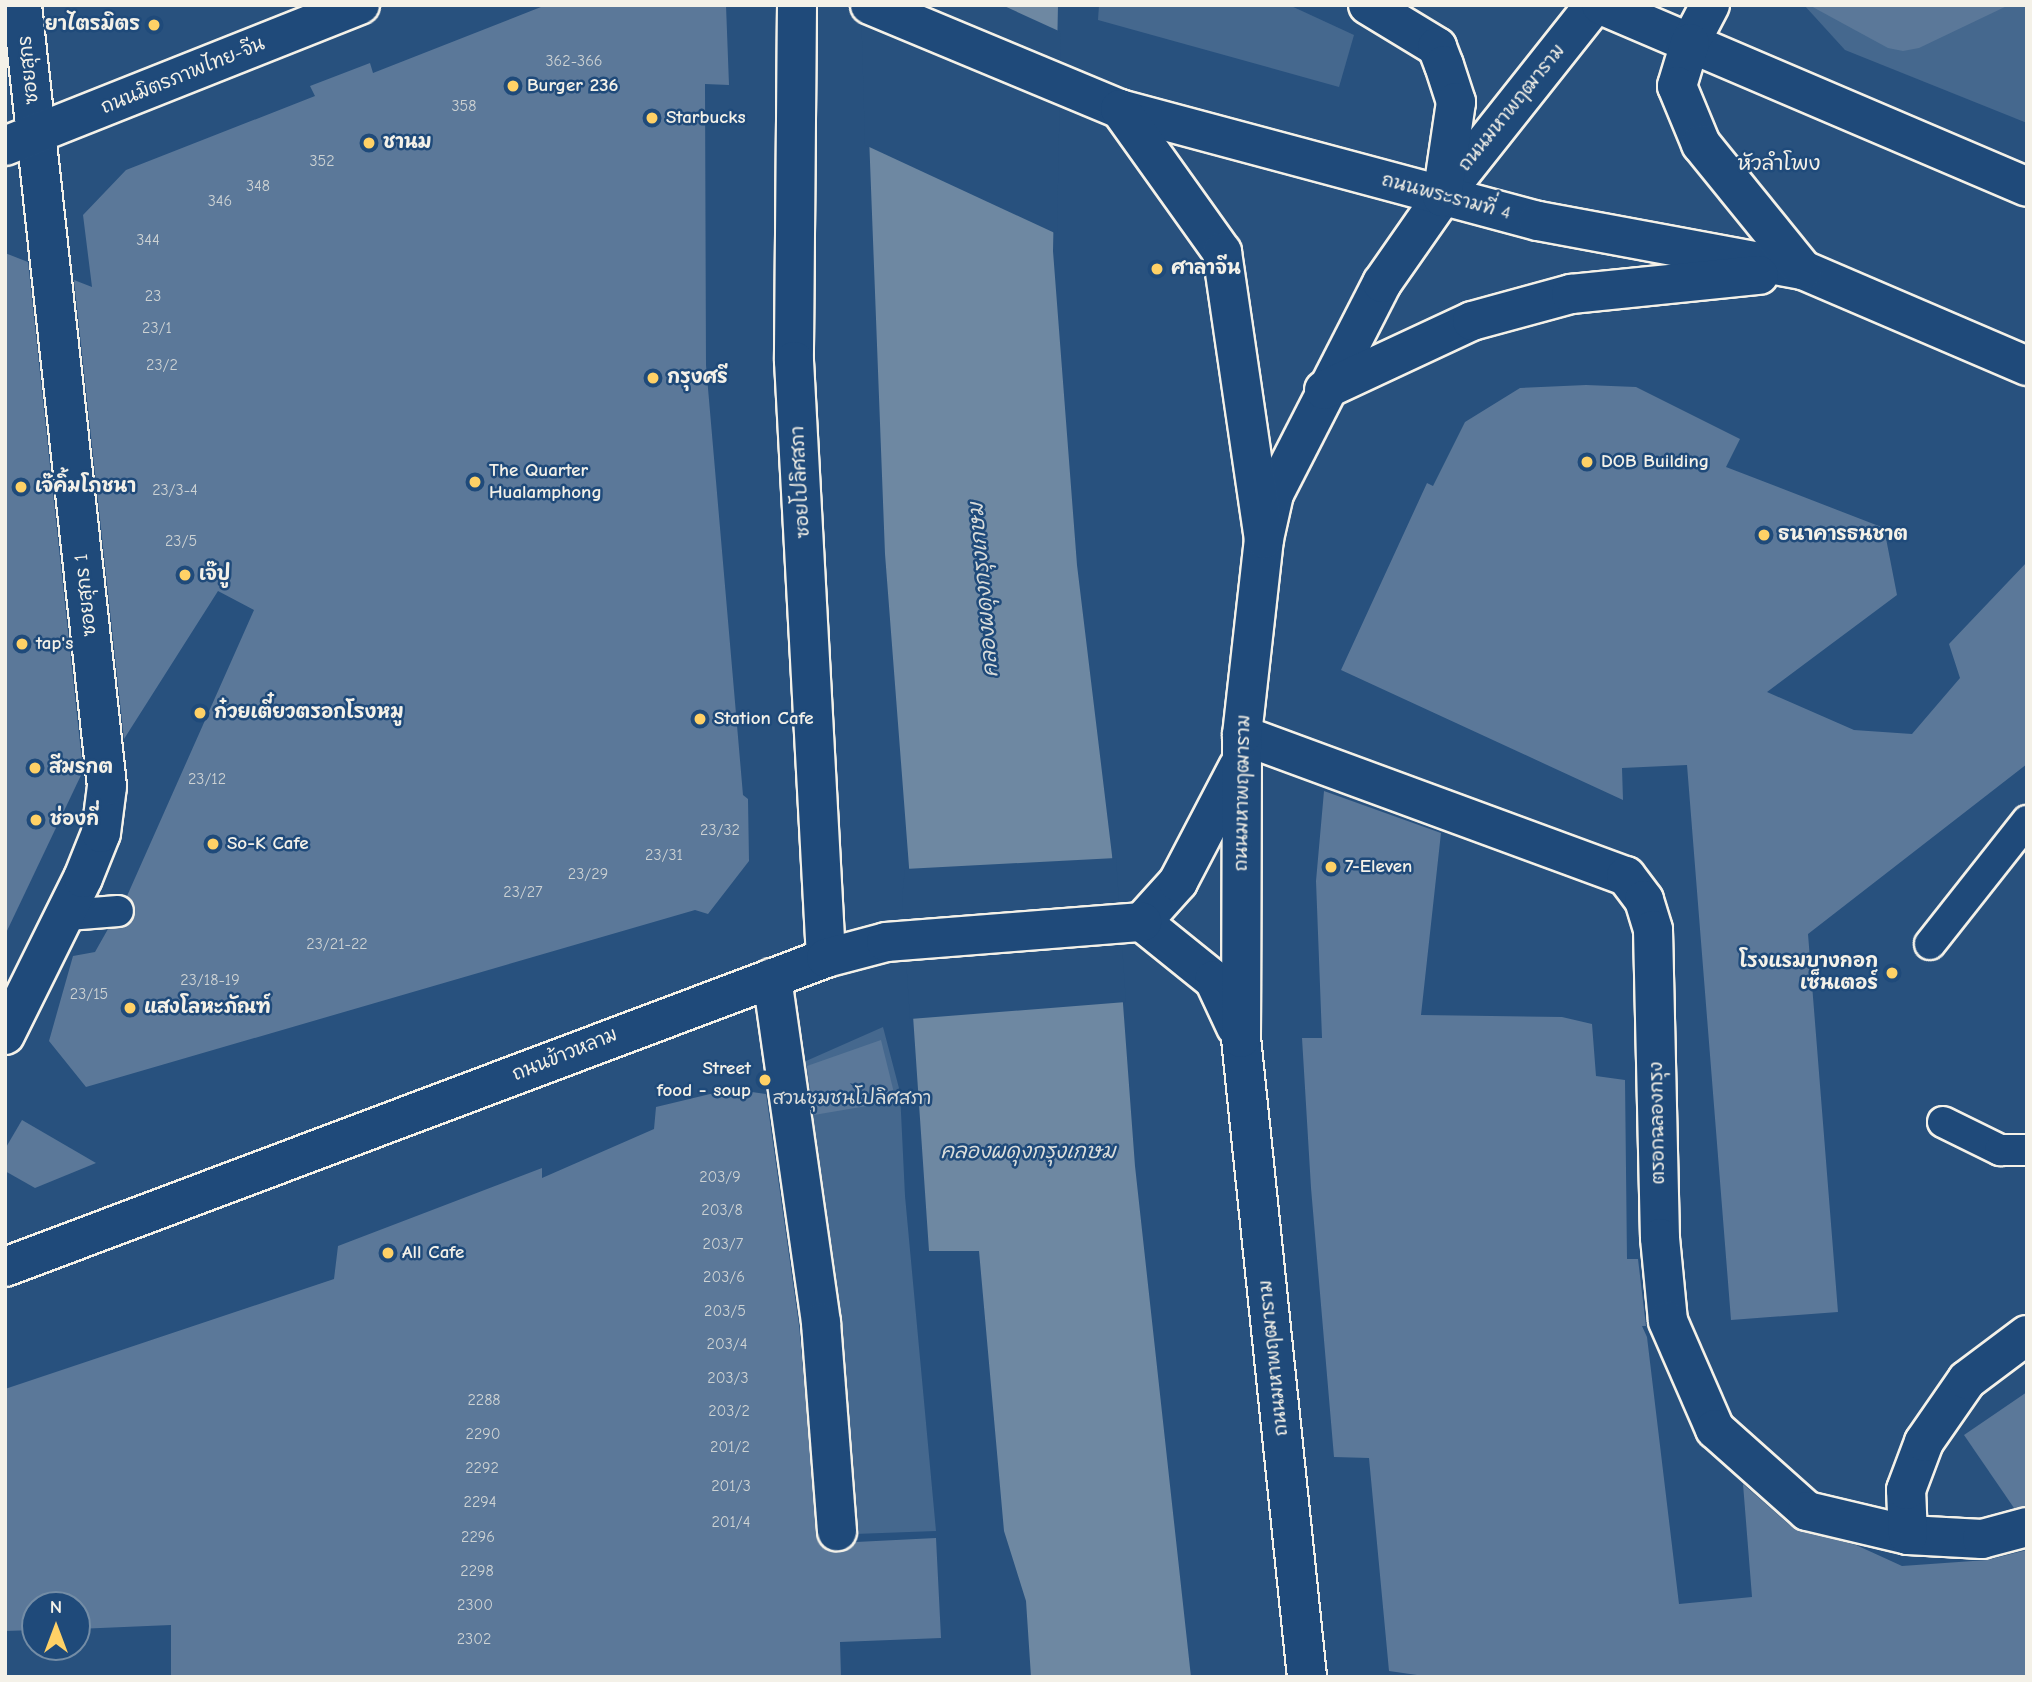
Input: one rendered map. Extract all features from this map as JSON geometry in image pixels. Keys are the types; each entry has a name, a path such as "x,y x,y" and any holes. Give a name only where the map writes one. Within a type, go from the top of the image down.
{"street":[{"name":"ซอยสุกร","path":"20,141 22,5"},
{"name":"ถนนมิตรภาพไทย-จีน","path":"20,141 360,5"},
{"name":"ซอยโปลิศสภา","path":"797,5 794,361 826,958"},
{"name":"ถนนพระรามที่ 4","path":"870,5 1120,109 1538,221 1802,270 2027,366"},
{"path":"1367,5 1437,47 1444,65 1456,102 1441,197"},
{"name":"ถนนมหาพฤฒาราม","path":"1307,1677 1241,1038 1242,747 1264,539 1274,494 1324,390 1382,283 1441,197 1594,5"},
{"path":"1601,5 2027,187"},
{"path":"1710,5 1690,43 1677,86 1701,144 1802,270"},
{"path":"1120,109 1222,252 1264,539"},
{"name":"ซอยสุกร 1","path":"5,1035 68,915 101,833 107,786 20,141"},
{"path":"1324,390 1472,321 1571,294 1802,270"},
{"path":"1241,1038 1214,980 1142,922 1178,883 1242,747"},
{"name":"ตรอกฉลองกรุง","path":"1242,747 1626,876 1644,900 1653,930 1660,1238 1668,1321 1715,1429 1807,1511 1908,1535 1982,1539 2027,1527"},
{"name":"ถนนข้าวหลาม","path":"5,1266 826,958 886,942 1142,922"},
{"path":"772,978 821,1323 837,1531"},
{"path":"1908,1535 1906,1490 1924,1442 1967,1380 2027,1335"}],"lane":[{"path":"1930,944 2027,821"},
{"path":"68,915 118,911"},
{"path":"1943,1122 2000,1150 2027,1150"}],"green space":[{"path":"1099,5 1289,5 1354,35 1339,87 1098,20"},
{"path":"1804,5 2027,5 2027,123 1845,50"},
{"name":"สวนชุมชนโปลิศสภา","path":"883,1027 900,1092 905,1196 936,1531 855,1534 797,1065"}],"water":[{"name":"คลองผดุงกรุงเกษม","path":"864,5 1058,5 1053,251 1077,565 1112,855 1135,1166 1191,1677 1031,1677 1026,1601 1004,1531 979,1251 929,1251 905,898 910,880 885,554"}],"pier":[{"path":"861,5 1002,5 1061,32 1057,234 865,145"},
{"path":"1116,858 1126,1002 910,1019 902,898 905,869"}],"building":[{"path":"546,5 726,5 729,85 705,84 706,365 743,795 748,799 749,861 708,914 695,910 86,1087 49,1041 73,956 95,952 108,929 127,926 133,919 135,909 127,896 254,610 218,591 124,739 74,280 92,287 83,215 126,170 315,96 310,86 370,63 373,73"},
{"path":"1809,5 2009,5 1919,48 1903,51 1888,48"},
{"path":"5,253 28,262 83,771 5,935"},
{"path":"1586,385 1636,387 1740,439 1726,467 1884,528 1897,595 1767,692 1854,730 1912,734 1960,678 1949,644 2027,562 2027,764 1808,934 1838,1312 1731,1320 1687,765 1622,768 1623,800 1341,670 1427,483 1433,486 1465,422 1520,388"},
{"path":"1324,791 1441,833 1421,1015 1562,1017 1592,1024 1596,1076 1625,1080 1627,1259 1638,1259 1646,1326 1642,1326 1647,1337 1679,1604 1752,1597 1743,1484 1793,1528 1856,1545 1902,1566 1987,1560 2027,1550 2027,1677 1431,1677 1389,1671 1369,1458 1334,1457 1311,1188 1302,1038 1322,1038 1316,881"},
{"path":"881,1040 896,1101 814,1115 807,1066"},
{"path":"731,1089 766,1094 799,1325 819,1543 838,1553 856,1542 936,1538 941,1638 840,1642 841,1677 171,1677 171,1625 91,1628 91,1591 21,1591 21,1630 5,1631 5,1389 334,1279 338,1246 542,1168 542,1178 654,1129 656,1107"},
{"path":"22,1120 96,1163 35,1188 5,1171 5,1149"},
{"path":"2027,1392 2027,1506 2014,1508 1964,1435"}],"place":[{"name":"ยาไตรมิตร","path":"154,25"},
{"name":"Burger 236","path":"513,86"},
{"name":"Starbucks","path":"652,118"},
{"name":"ชานม","path":"369,143"},
{"name":"ศาลาจีน","path":"1157,269"},
{"name":"กรุงศรี","path":"653,378"},
{"name":"DOB Building","path":"1587,462"},
{"name":"The Quarter Hualamphong","path":"475,482"},
{"name":"เจ๊คิ้มโภชนา","path":"21,487"},
{"name":"ธนาคารธนชาต","path":"1764,535"},
{"name":"เจ๊ปู","path":"185,575"},
{"name":"tap's","path":"22,644"},
{"name":"ก๋วยเตี๋ยวตรอกโรงหมู","path":"200,713"},
{"name":"Station Cafe","path":"700,719"},
{"name":"สีมรกต","path":"35,768"},
{"name":"ช่องกี่","path":"36,820"},
{"name":"So-K Cafe","path":"213,844"},
{"name":"7-Eleven","path":"1331,867"},
{"name":"โรงแรมบางกอก เซ็นเตอร์","path":"1892,973"},
{"name":"แสงโลหะภัณฑ์","path":"130,1008"},
{"name":"Street food - soup","path":"765,1080"},
{"name":"All Cafe","path":"388,1253"}],"district":[{"name":"หัวลำโพง","path":"1779,163"}]}
